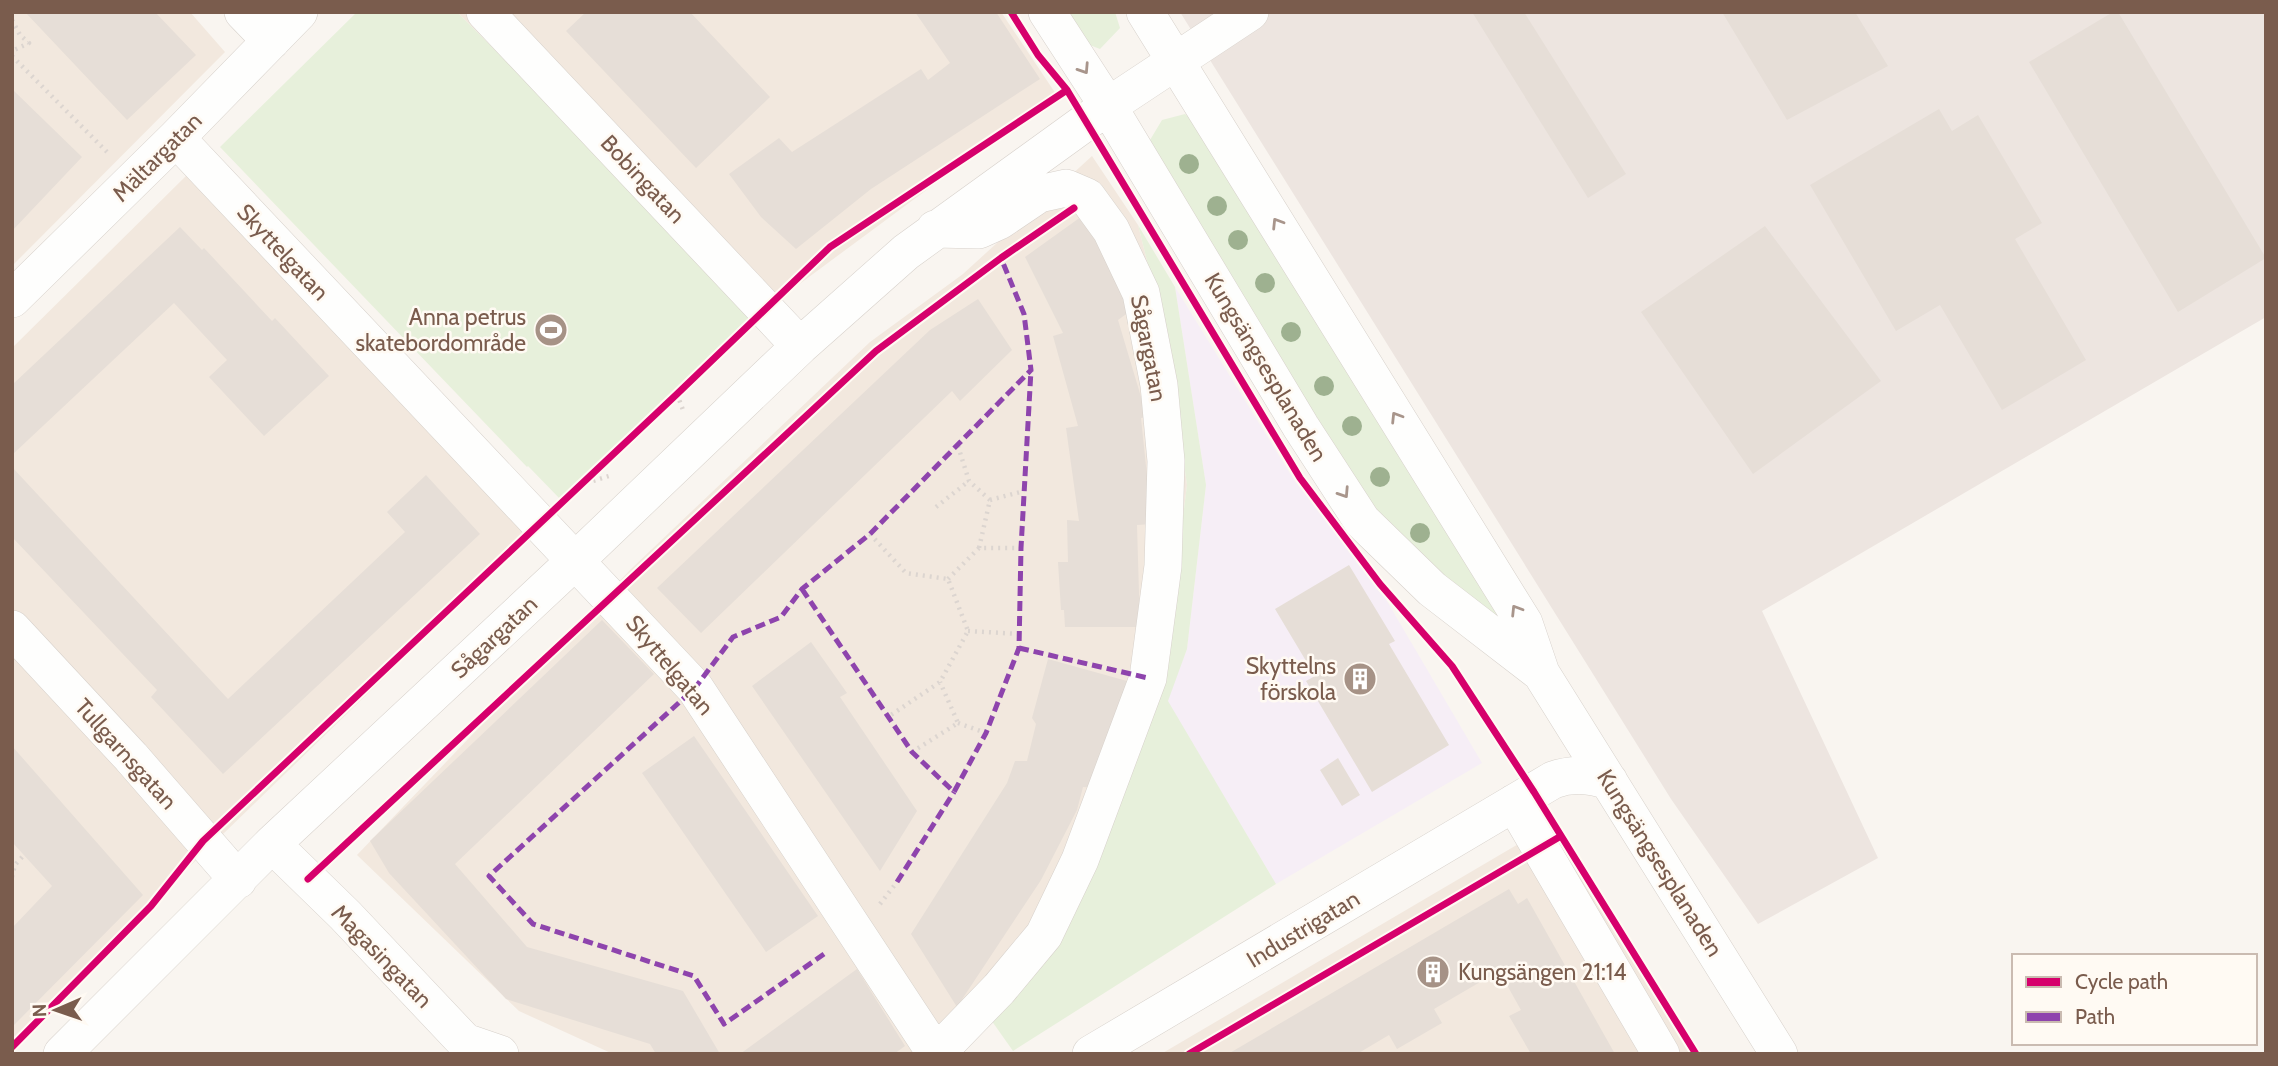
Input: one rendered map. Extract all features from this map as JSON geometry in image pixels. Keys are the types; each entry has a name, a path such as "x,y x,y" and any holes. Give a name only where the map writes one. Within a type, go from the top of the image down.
{"street":[{"path":"243,12 271,41"},
{"name":"Mältargatan","path":"12,299 176,138 299,12"},
{"name":"Bobingatan","path":"485,12 800,345"},
{"name":"Kungsängsesplanaden","path":"1047,12 1108,106 1301,427 1362,521 1433,589 1550,688"},
{"name":"Kungsängsesplanaden","path":"1145,12 1524,623 1550,688 1779,1054"},
{"name":"Sågargatan","path":"62,1054 272,844 575,561 800,345 906,252 1108,106 1250,12"},
{"name":"Skyttelgatan","path":"176,138 695,688 936,1054 999,989 1044,935 1080,860 1148,678"},
{"name":"Sågargatan","path":"935,229 979,230 999,221 1039,194 1066,188 1087,197 1111,230 1142,293 1159,385 1166,461 1163,566 1148,678"},
{"name":"Tullgarnsgatan","path":"12,629 131,757 237,880"},
{"path":"1514,803 1517,797 1545,774 1560,751 1562,734 1550,688"},
{"path":"1514,803 1563,776 1590,775 1609,781"},
{"path":"1514,803 1661,1054"},
{"name":"Industrigatan","path":"1091,1054 1514,803"},
{"name":"Magasingatan","path":"272,844 345,915 465,1042 500,1054"}],"path":[{"path":"12,20 20,35 29,43 12,53 134,179"},
{"path":"667,403 687,384"},
{"path":"958,446 969,481 990,500"},
{"path":"540,523 589,476"},
{"path":"936,508 969,481"},
{"path":"990,500 1024,491"},
{"path":"948,579 979,548 990,500"},
{"path":"870,534 906,573 948,579"},
{"path":"979,548 1021,548"},
{"path":"888,717 940,682 968,631 948,579"},
{"path":"968,631 1020,634"},
{"path":"940,682 958,723 986,733"},
{"path":"912,752 958,723"},
{"path":"12,877 13,864 24,855"},
{"path":"884,900 897,882"}],"shaded area":[{"path":"12,12 190,12 225,52 12,266"},
{"path":"457,12 1001,12 1056,94 759,314"},
{"path":"1180,12 2266,12 2266,317 1762,611 1878,858 1758,924 1671,799"},
{"path":"1092,156 1138,225 1166,337 1187,485 1167,643 1083,867 977,1000 914,1054 613,1054 519,1011 357,855 631,569 870,342 963,274"},
{"path":"188,174 531,535 12,1039 12,348"},
{"path":"1175,287 1294,480 1381,591 1482,763 1276,884 1167,701 1187,649 1206,485"},
{"path":"1556,822 1702,1054 1161,1054"}],"green space":[{"path":"357,12 457,12 759,314 561,500 220,147"},
{"path":"1063,12 1115,12 1120,28 1100,49 1082,42"},
{"path":"1185,114 1200,127 1507,617 1499,625 1365,514 1155,167 1150,140 1162,120"},
{"path":"1138,225 1175,287 1206,485 1187,649 1168,701 1276,884 1013,1051 977,1000 1083,867 1167,643 1187,485 1166,337"}],"building":[{"path":"25,12 155,12 196,55 127,120"},
{"path":"586,12 690,12 770,97 696,168 566,31"},
{"path":"915,12 996,12 1040,79 871,189 796,249 761,217 729,174 779,138 792,152 921,69 928,80 950,63"},
{"path":"1472,12 1524,12 1626,174 1588,198"},
{"path":"1722,12 1855,12 1888,66 1787,120"},
{"path":"2113,12 2118,12 2266,258 2178,312 2029,62"},
{"path":"12,89 82,157 12,231"},
{"path":"1939,109 1952,131 1978,115 2042,223 2015,239 2086,360 2002,410 1940,305 1896,331 1810,185"},
{"path":"1085,214 1129,312 1118,320 1147,417 1141,418 1152,524 1137,525 1140,627 1065,627 1064,610 1061,610 1058,562 1068,562 1067,520 1079,521 1066,428 1078,426 1053,336 1063,333 1025,257"},
{"path":"1765,226 1881,381 1753,474 1641,312"},
{"path":"180,227 202,250 204,248 272,321 275,318 329,376 264,436 209,377 227,360 174,303 12,455 12,385"},
{"path":"978,299 1012,350 960,401 952,391 701,633 657,588 930,330"},
{"path":"12,467 228,699 405,532 387,512 426,475 480,534 223,774 151,697 157,690 12,537"},
{"name":"Skyttelns förskola","path":"1349,565 1395,641 1389,644 1449,745 1372,792 1306,681 1315,676 1275,609"},
{"path":"602,620 654,674 455,864 527,947 683,991 720,1054 656,1054 650,1044 506,999 389,873 370,841"},
{"path":"811,642 847,693 840,697 917,811 880,871 752,686"},
{"path":"1048,659 1127,681 1098,788 1083,787 1077,810 1041,880 957,1007 911,934 1007,783 1015,761 1027,761 1036,724 1032,718"},
{"path":"694,736 818,916 766,952 642,773"},
{"path":"12,746 143,895 12,1027 12,928 52,886 12,842"},
{"path":"1338,758 1360,795 1342,806 1320,770"},
{"name":"Kungsängen 21:14","path":"1509,889 1518,904 1527,898 1615,1054 1531,1054 1509,1016 1521,1010 1499,971 1434,1009 1442,1023 1397,1049 1389,1035 1357,1054 1228,1054"},
{"path":"857,969 905,1046 894,1054 740,1054"}],"marked path":[{"path":"824,954 724,1024 694,976 533,924 489,876 695,688 733,637 781,617 802,589 870,534 1031,370 1024,314 1001,258"},
{"path":"802,589 912,752 954,792 986,733 1019,648 1021,548 1031,370"},
{"path":"1019,648 1148,678"},
{"path":"897,882 954,792"}],"cycle path":[{"path":"1011,12 1038,55 1067,90 1300,478 1380,584 1452,666 1534,792 1696,1054"},
{"path":"12,1047 151,906 203,841 830,247 1067,90"},
{"path":"308,879 876,351 1001,258 1074,208"},
{"path":"1189,1054 1561,836"}],"place":[{"name":"Anna petrus skatebordområde","path":"551,330"},
{"name":"Skyttelns förskola","path":"1360,679"},
{"name":"Kungsängen 21:14","path":"1433,972"}]}
